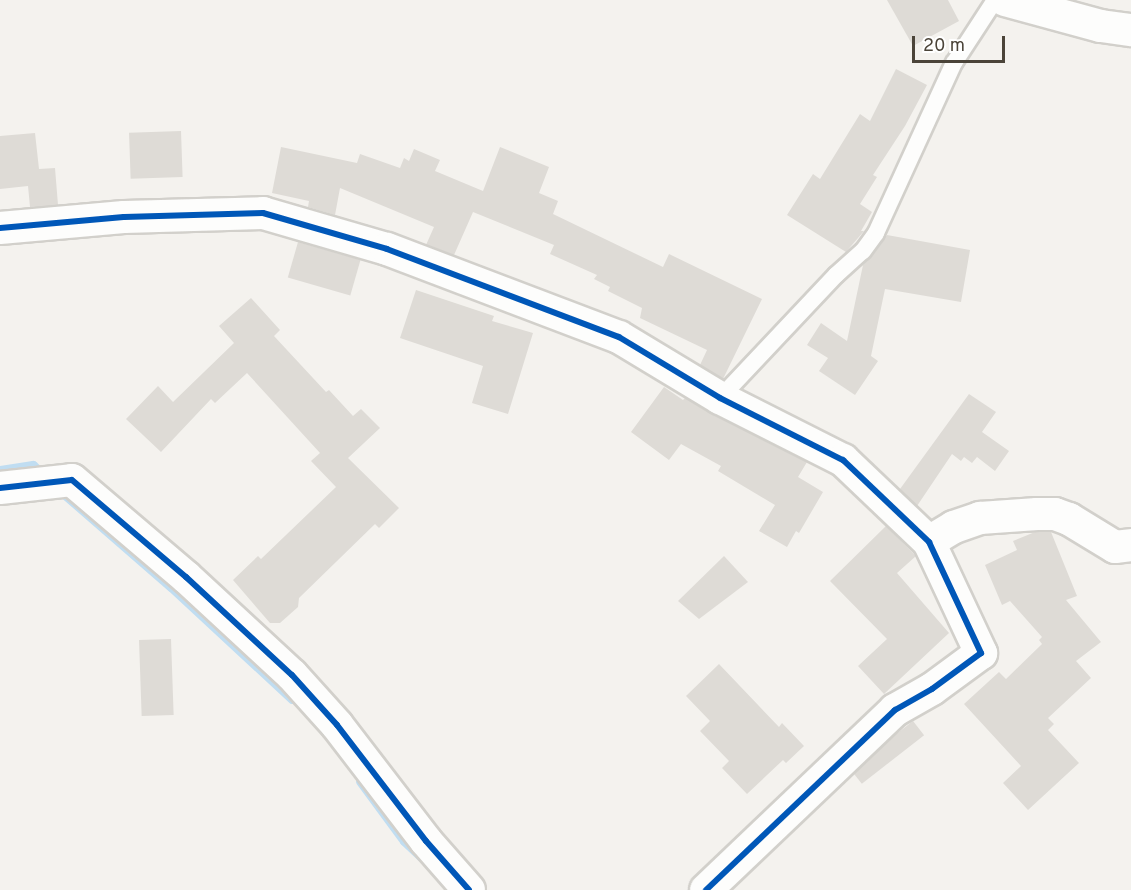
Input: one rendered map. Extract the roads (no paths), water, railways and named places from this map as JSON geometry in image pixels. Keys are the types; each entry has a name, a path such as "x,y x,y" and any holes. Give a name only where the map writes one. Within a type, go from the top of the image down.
{"street":[{"path":"1005,0 1101,26 1131,30"},
{"path":"0,228 124,217 263,213 387,249 619,337 720,398 843,460 929,542 981,653 932,688 895,710 705,890"},
{"path":"0,488 72,480 186,577 292,675 336,725 426,841 469,890"},
{"path":"929,542 954,527 980,518 1055,514 1069,519 1115,547 1131,545"}],"lane":[{"path":"720,398 836,275 863,251 876,233 954,63 994,0"}],"waterway":[{"path":"0,470 33,465 44,476"},
{"path":"57,488 171,587 292,699"},
{"path":"360,781 404,841 421,857"}]}
